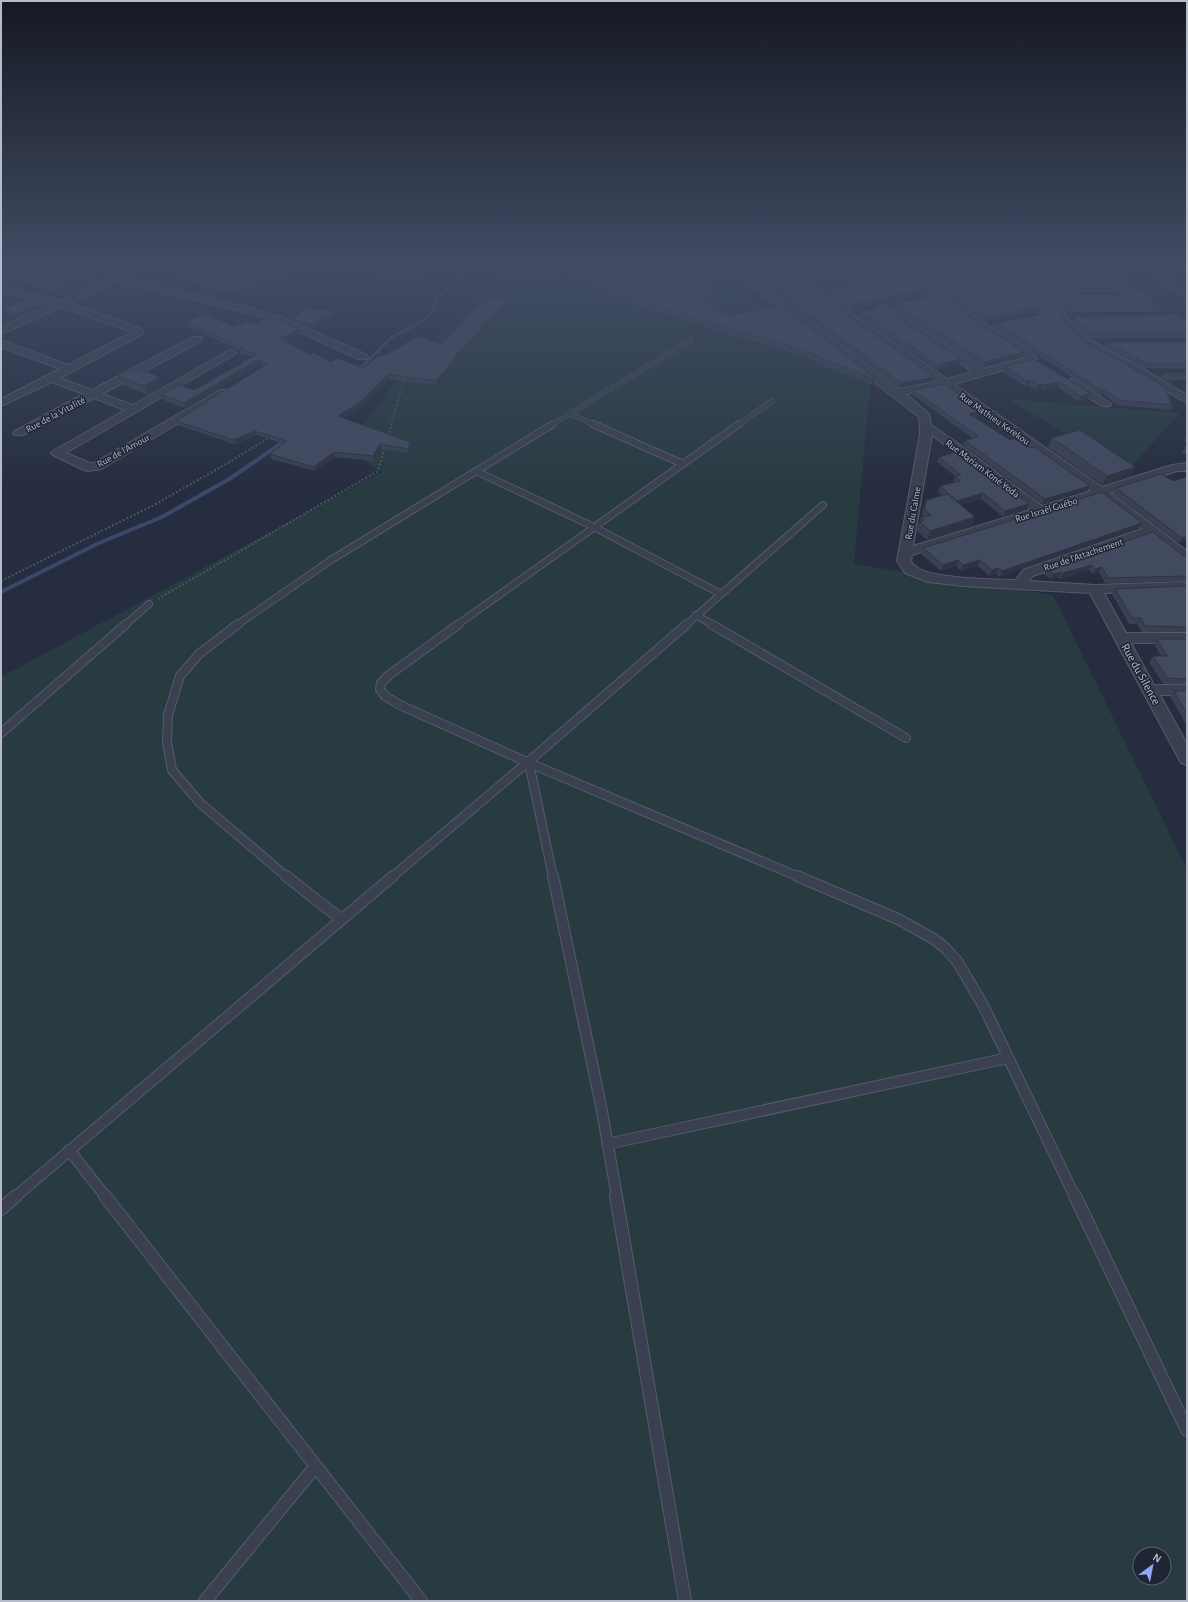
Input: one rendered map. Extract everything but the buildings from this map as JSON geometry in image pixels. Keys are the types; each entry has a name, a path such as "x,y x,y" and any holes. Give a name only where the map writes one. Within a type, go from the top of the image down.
{"street":[{"path":"1,343 68,369"},
{"path":"1,403 120,343"},
{"name":"Rue de la Vitalité","path":"19,434 190,343"},
{"path":"331,343 363,357"},
{"path":"831,343 925,416 927,427"},
{"name":"Rue Mathieu Kérékou","path":"889,343 1101,492 1187,557"},
{"path":"933,343 981,373"},
{"path":"897,393 945,383 1029,360 1035,360 1009,343"},
{"path":"1087,343 1143,373 1187,400"},
{"path":"51,378 133,409 232,353"},
{"path":"1143,373 1165,373"},
{"path":"1059,374 1106,404"},
{"name":"Rue de l'Amour","path":"133,409 57,453 88,467 97,466 234,386"},
{"name":"Rue Mariam Koné Yoda","path":"927,427 956,447 1040,511"},
{"name":"Rue du Calme","path":"927,427 904,561 906,566 916,574 928,578 964,582 1095,589 1187,586"},
{"name":"Rue Israël Guébo","path":"905,553 1176,468 1187,467"},
{"name":"Rue de l'Attachement","path":"1020,584 1028,573 1152,530"},
{"name":"Rue du Silence","path":"1095,589 1149,690 1185,751"},
{"path":"1121,638 1187,638"},
{"path":"1149,690 1187,690"}],"lane":[{"path":"341,919 271,865 244,842 200,803 172,770 166,742 168,714 180,676 199,654 242,620 331,560 686,343"},
{"path":"772,401 683,464 681,467 484,605 389,675 381,683 380,689 385,696 400,705 529,762 898,919 920,930 945,948 962,969 983,1005 1187,1430"},
{"path":"570,414 683,464"},
{"path":"476,471 594,527 721,594"},
{"path":"1,1208 341,919 529,762 696,614 823,505"},
{"path":"1,733 150,604"},
{"path":"696,614 906,738"},
{"path":"529,762 607,1144 685,1601"},
{"path":"607,1144 1008,1058"},
{"path":"69,1150 421,1601"},
{"path":"206,1601 315,1467"}],"path":[{"path":"150,604 378,472 406,374"},
{"path":"1,581 152,506 228,464 273,435"}],"shaded area":[{"path":"431,343 812,343 870,384 854,564 1053,595 1187,869 1187,1601 1,1601 1,677 382,472 345,450 402,372"},
{"path":"1007,399 1180,413 1128,470"}],"waterway":[{"path":"357,372 386,343"},
{"path":"1,592 99,543 162,517 231,478 286,440"}]}
